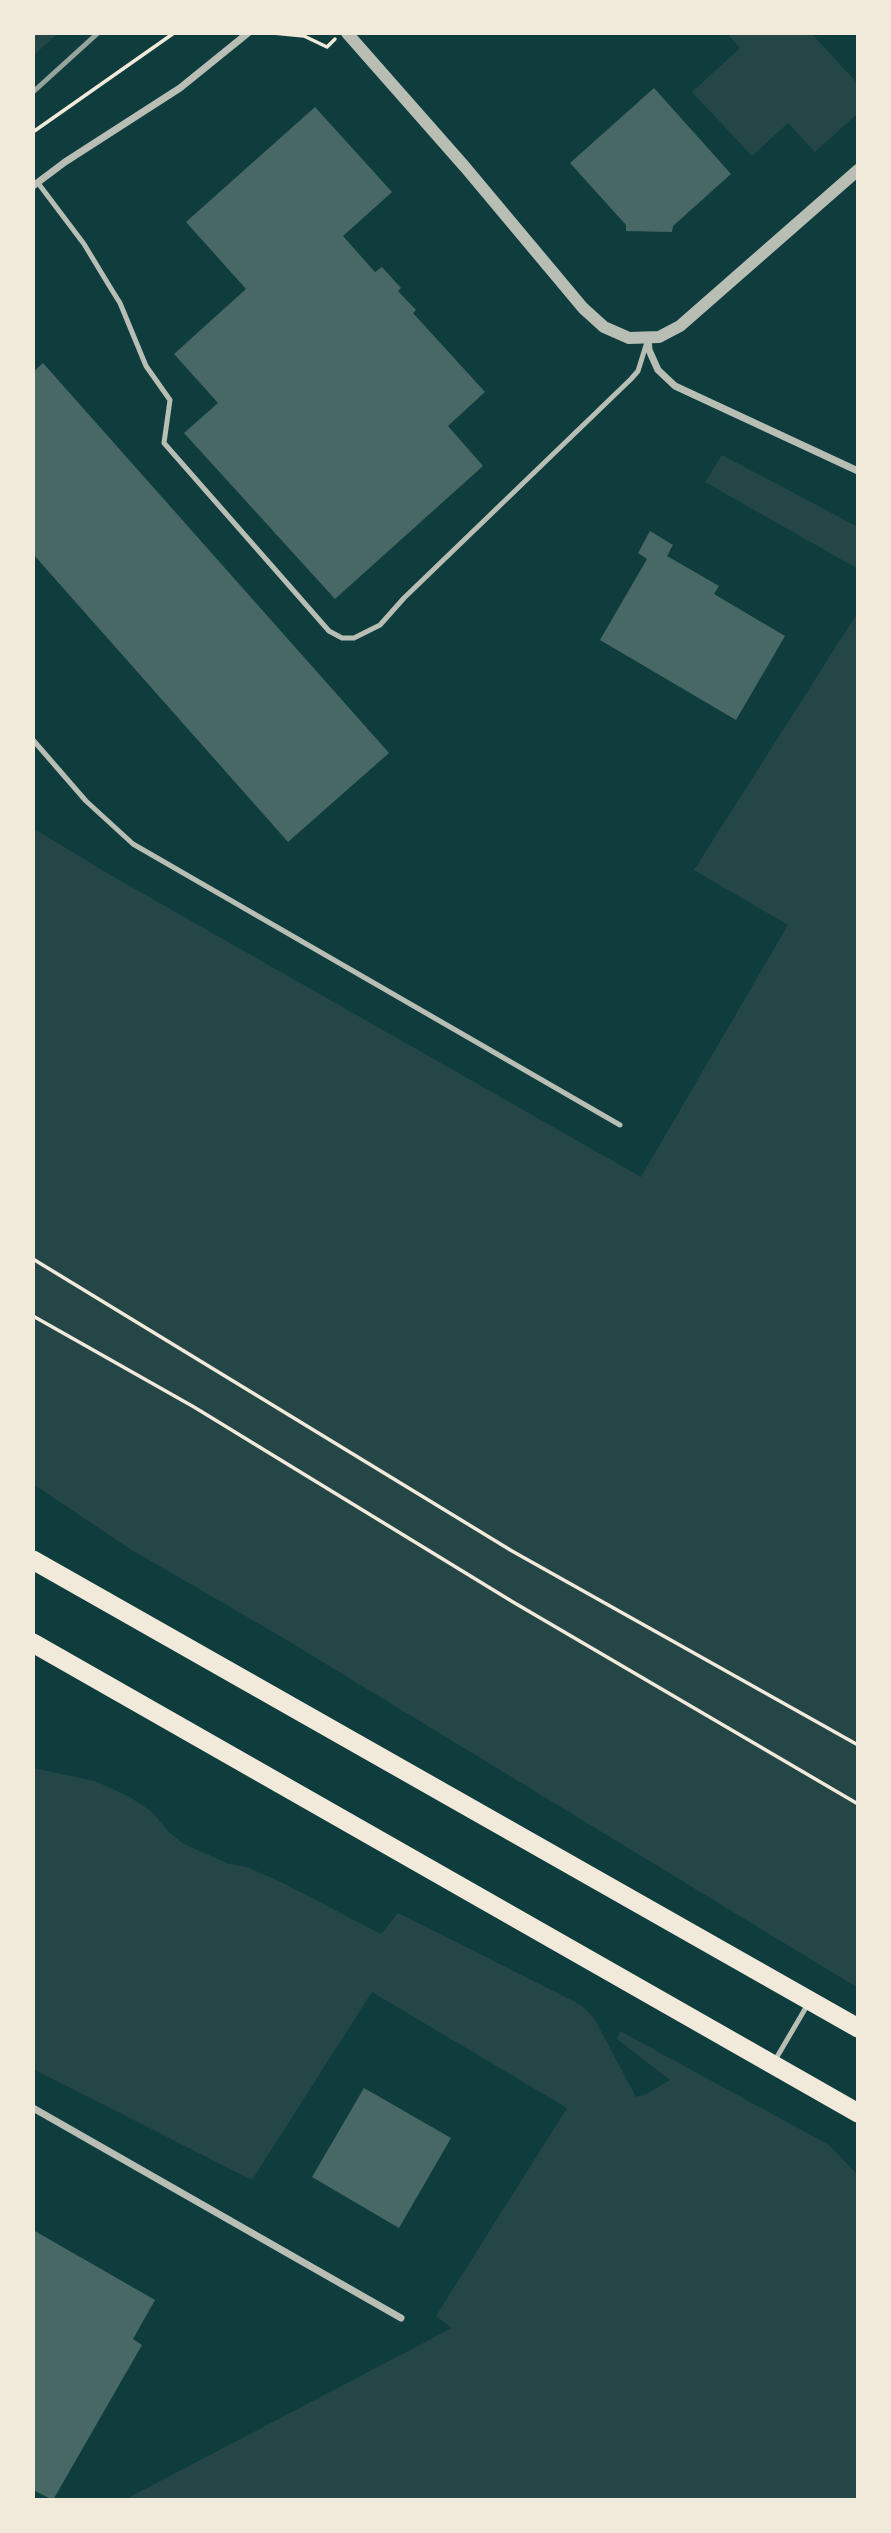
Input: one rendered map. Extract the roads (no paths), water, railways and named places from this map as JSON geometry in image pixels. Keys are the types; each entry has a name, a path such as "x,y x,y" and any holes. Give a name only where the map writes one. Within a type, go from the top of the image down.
{"highway":[{"path":"36,1561 858,2028"},
{"path":"33,1643 858,2113"}],"street":[{"path":"35,185 194,79 248,33"},
{"path":"347,33 598,323 620,335 648,339 659,337 680,326 858,170"},
{"path":"648,339 649,350 658,370 675,386 858,471"},
{"path":"33,2108 401,2318"}],"lane":[{"path":"35,185 84,244 120,303 146,366 170,400 164,443 329,631 342,638 354,638 380,625 638,371 648,339"},
{"path":"33,740 86,802 133,844 620,1125"},
{"path":"773,2065 810,2001"}],"railway":[{"path":"33,92 98,33"}]}
